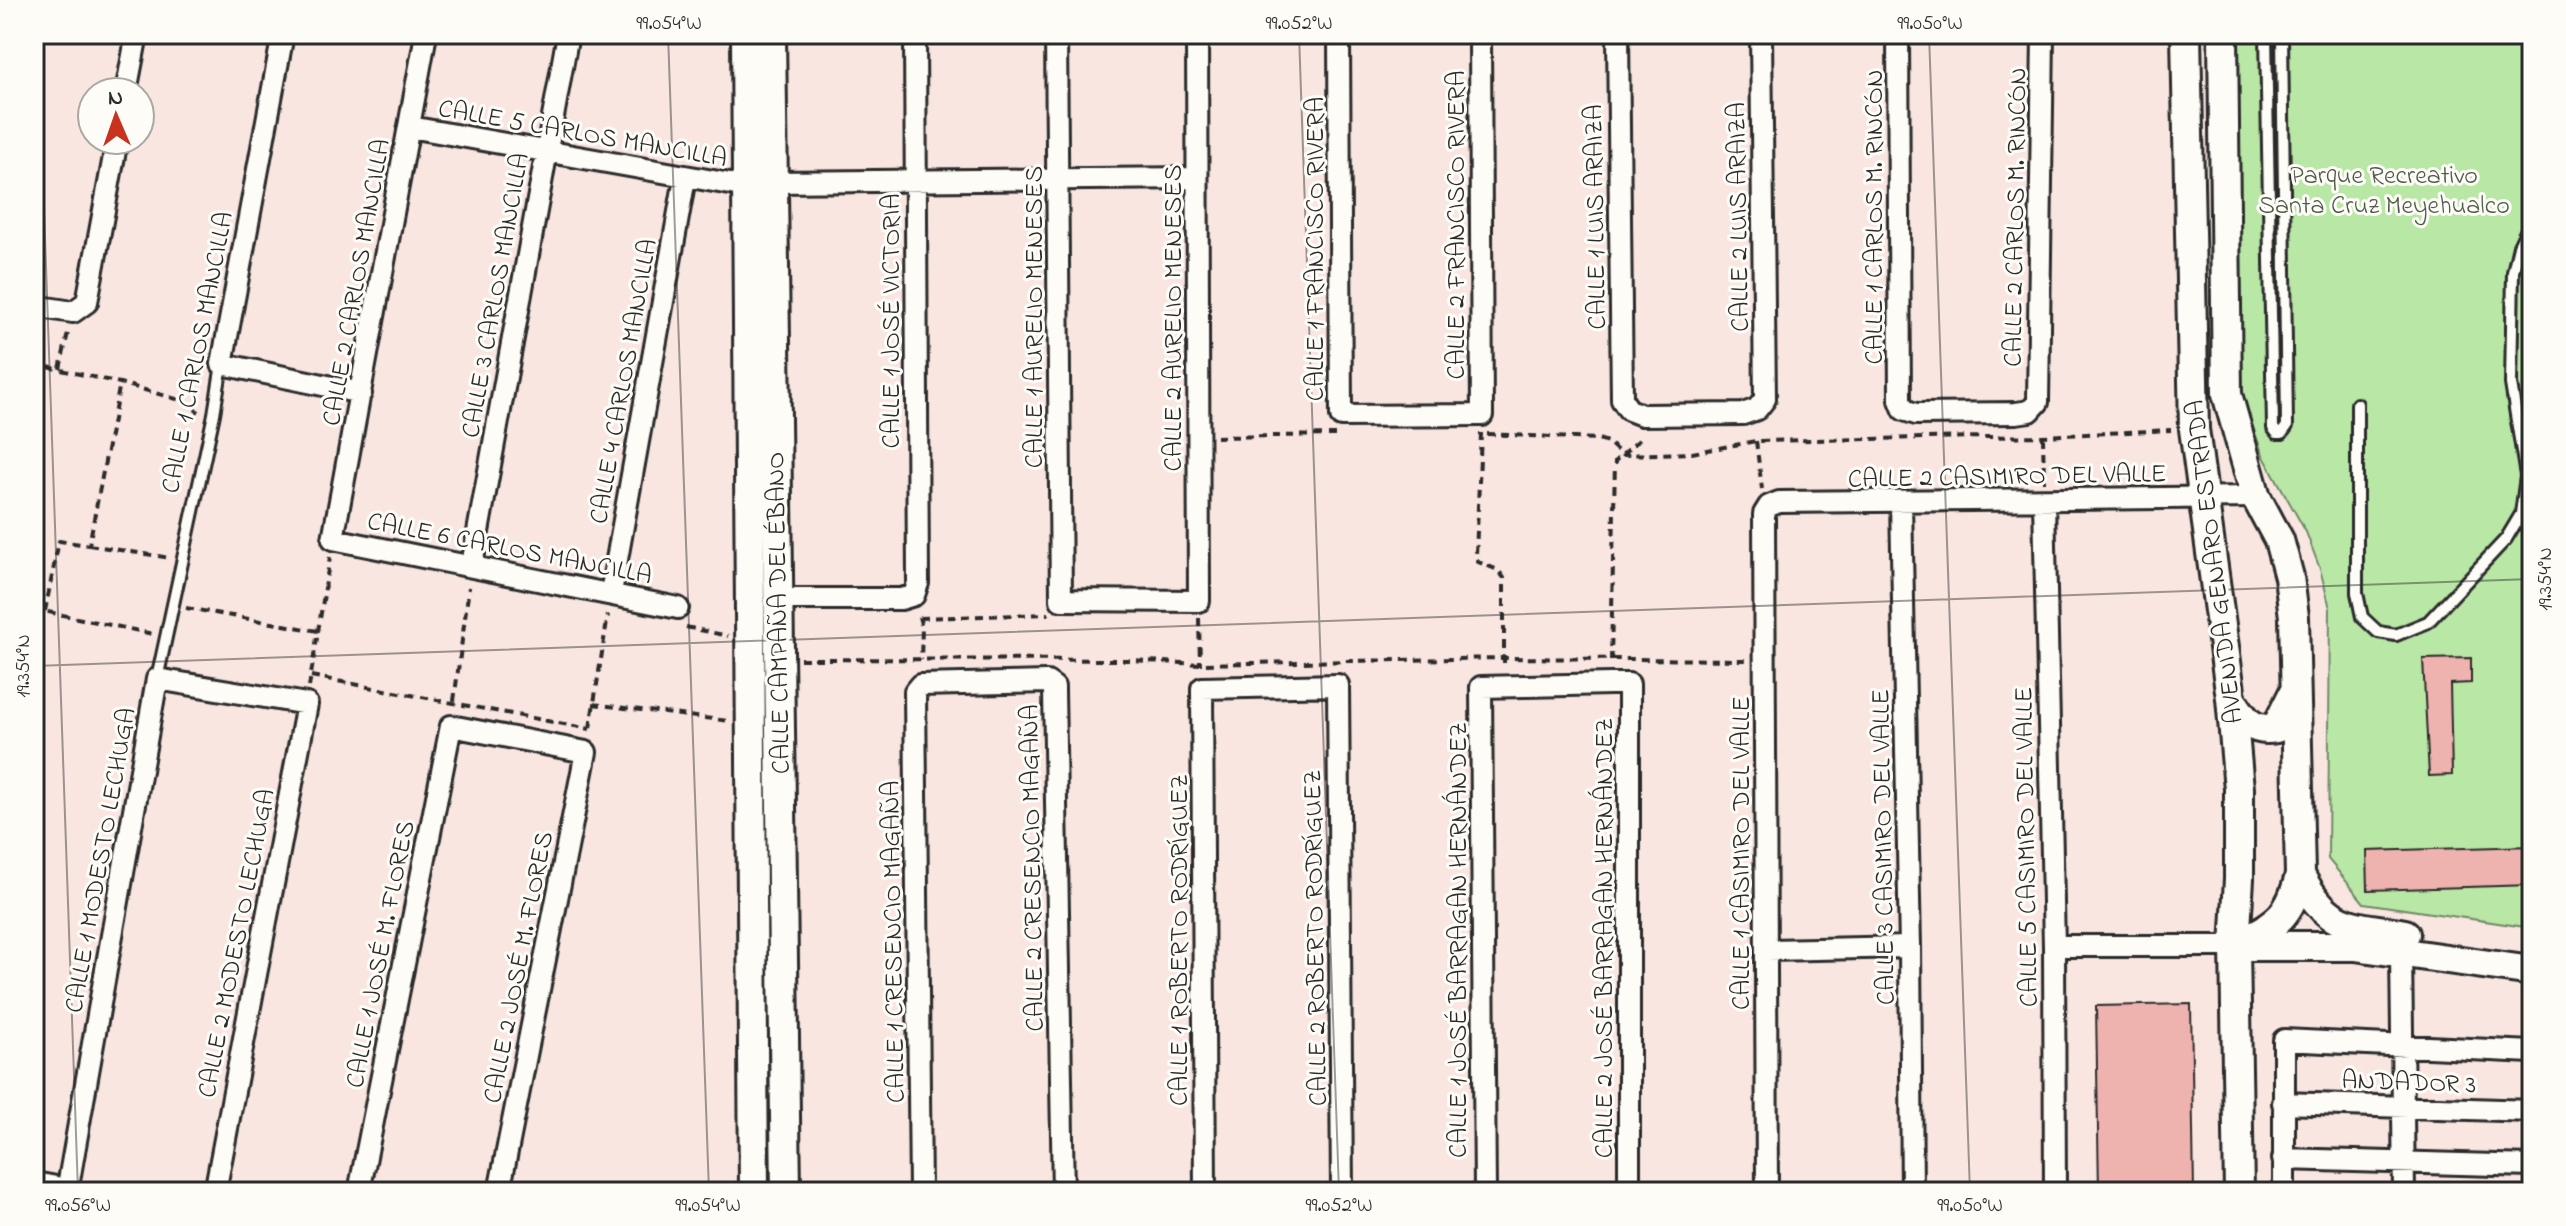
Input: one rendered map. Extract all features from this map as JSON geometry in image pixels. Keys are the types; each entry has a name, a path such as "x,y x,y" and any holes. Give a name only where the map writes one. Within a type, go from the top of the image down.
{"street":[{"path":"129,76 137,34"},
{"name":"CALLE 1 CARLOS MANCILLA","path":"222,364 283,34"},
{"name":"CALLE 2 CARLOS MANCILLA","path":"333,539 426,34"},
{"name":"CALLE 3 CARLOS MANCILLA","path":"472,565 568,34"},
{"name":"CALLE CAMPAÑA DEL ÉBANO","path":"746,34 760,185"},
{"name":"CALLE CAMPAÑA DEL ÉBANO","path":"754,1192 750,724 762,404 760,185 771,34"},
{"name":"CALLE 1 JOSÉ VICTORIA","path":"908,597 918,583 915,34"},
{"name":"CALLE 1 AURELIO MENESES","path":"1056,34 1061,600"},
{"name":"CALLE 2 AURELIO MENESES","path":"1197,34 1199,601"},
{"name":"CALLE 1 FRANCISCO RIVERA","path":"1339,34 1341,416 1482,415"},
{"name":"CALLE 2 FRANCISCO RIVERA","path":"1480,34 1482,415"},
{"name":"CALLE 1 LUIS ARAIZA","path":"1618,34 1622,400 1629,410 1642,415"},
{"name":"CALLE 2 LUIS ARAIZA","path":"1642,415 1743,414 1757,409 1765,399 1761,34"},
{"name":"CALLE 1 CARLOS M. RINCÓN","path":"1898,34 1900,400 1904,410 1916,414 2016,413 2030,411 2038,402"},
{"name":"CALLE 2 CARLOS M. RINCÓN","path":"2038,402 2043,34"},
{"name":"AVENIDA GENARO ESTRADA","path":"2186,34 2194,429 2231,698 2239,789 2235,946 2239,1192"},
{"name":"AVENIDA GENARO ESTRADA","path":"2223,34 2227,394 2256,497 2279,540 2289,577 2294,617 2300,875 2294,899 2287,911 2272,926 2235,946"},
{"name":"CALLE 5 CARLOS MANCILLA","path":"410,127 685,178 760,185 1197,178"},
{"path":"34,306 80,307 113,156"},
{"name":"CALLE 4 CARLOS MANCILLA","path":"611,593 685,178"},
{"path":"222,364 361,393"},
{"name":"CALLE CAMPAÑA DEL ÉBANO","path":"762,404 777,599 786,1192"},
{"name":"CALLE 2 CASIMIRO DEL VALLE","path":"1767,510 1779,502 2256,497"},
{"name":"CALLE 5 CASIMIRO DEL VALLE","path":"2044,501 2054,946 2055,1192"},
{"name":"CALLE 3 CASIMIRO DEL VALLE","path":"1901,502 1912,1192"},
{"name":"CALLE 1 CASIMIRO DEL VALLE","path":"1767,510 1767,1192"},
{"name":"CALLE 6 CARLOS MANCILLA","path":"333,539 678,608"},
{"path":"777,599 908,597"},
{"path":"1061,600 1199,601"},
{"path":"157,679 307,704"},
{"name":"CALLE 1 MODESTO LECHUGA","path":"64,1192 157,679"},
{"name":"CALLE 2 CRESENCIO MAGAÑA","path":"918,688 1047,682 1054,687 1063,1192"},
{"path":"1505,686 1620,684"},
{"name":"CALLE 2 JOSÉ BARRAGAN HERNÁNDEZ","path":"1620,684 1629,1192"},
{"name":"CALLE 2 ROBERTO RODRÍGUEZ","path":"1202,688 1338,685 1342,1192"},
{"name":"CALLE 1 JOSÉ BARRAGAN HERNÁNDEZ","path":"1485,1192 1481,687 1505,686"},
{"name":"CALLE 1 CRESENCIO MAGAÑA","path":"918,688 920,1192"},
{"name":"CALLE 1 ROBERTO RODRÍGUEZ","path":"1202,688 1205,1192"},
{"path":"2231,698 2246,723 2255,729 2265,730 2276,728 2295,690"},
{"name":"CALLE 2 MODESTO LECHUGA","path":"215,1192 307,704"},
{"path":"451,726 586,752"},
{"name":"CALLE 1 JOSÉ M. FLORES","path":"359,1192 451,726"},
{"name":"CALLE 2 JOSÉ M. FLORES","path":"499,1192 586,752"},
{"path":"2300,875 2323,911 2352,926 2532,953"},
{"path":"2054,946 2355,946 2532,971"},
{"path":"1767,950 1910,947"},
{"path":"2401,952 2404,1192"},
{"path":"2284,1192 2284,1040 2532,1052"},
{"name":"ANDADOR 3","path":"2283,1103 2532,1111"},
{"path":"2283,1159 2532,1166"},
{"path":"34,1187 64,1192"}],"lane":[{"path":"2266,34 2273,428 2277,433 2282,433 2287,426 2287,398 2282,34"},
{"path":"2357,404 2357,593 2362,617 2378,632 2396,635 2428,622 2506,539 2521,514 2526,476 2511,384 2513,272 2519,246 2532,219"},
{"name":"CALLE 1 CARLOS MANCILLA","path":"157,679 222,364"}],"path":[{"path":"60,369 80,307"},
{"path":"34,364 120,383 180,400 196,411 214,414"},
{"path":"89,545 120,383"},
{"path":"1482,415 1476,555 1478,562 1498,570 1504,578 1505,686"},
{"path":"1620,684 1611,659 1615,461 1639,440 1642,415"},
{"path":"1622,455 1692,453 1756,441 2043,436 2194,429"},
{"path":"2043,436 2044,501"},
{"path":"1756,441 1760,485 1767,510"},
{"path":"307,704 333,539"},
{"path":"45,611 59,541 181,560"},
{"path":"451,726 472,565"},
{"path":"586,752 611,593"},
{"path":"908,597 920,618 918,688"},
{"path":"920,618 1051,614 1058,610 1061,600"},
{"path":"1199,601 1202,688"},
{"path":"172,606 318,631"},
{"path":"34,611 165,636"},
{"path":"777,660 1130,660 1200,664 1503,658 1765,660"},
{"path":"311,676 590,729"},
{"path":"593,704 750,724"}],"green space":[{"name":"Parque Recreativo Santa Cruz Meyehualco","path":"2235,34 2532,34 2532,928 2364,903 2328,859 2330,608 2306,532 2263,455 2244,402 2238,373"}],"building":[{"path":"2471,658 2471,683 2450,684 2452,775 2429,776 2423,659"},
{"path":"2532,846 2532,885 2368,890 2367,851"},
{"path":"2191,1004 2194,1192 2099,1192 2096,1006"}]}
